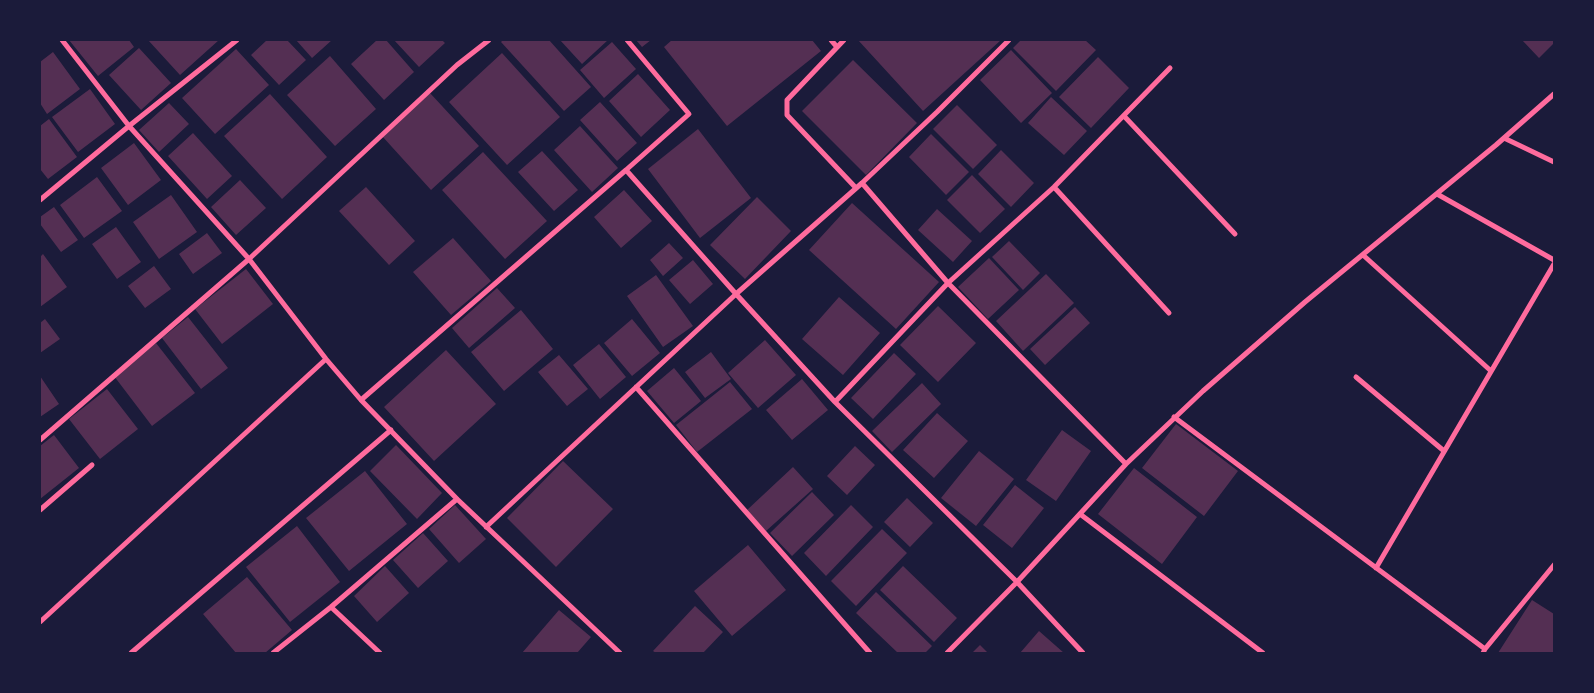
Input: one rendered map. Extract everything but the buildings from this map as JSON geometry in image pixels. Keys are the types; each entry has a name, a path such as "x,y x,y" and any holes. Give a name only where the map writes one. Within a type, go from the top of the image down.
{"street":[{"path":"62,40 129,126 249,259 326,359 361,400 457,499 620,653"},
{"path":"40,200 237,40"},
{"path":"40,440 249,259 457,66 489,40"},
{"path":"361,400 689,114 627,40"},
{"path":"831,40 837,47"},
{"path":"844,40 787,100 787,116 856,188"},
{"path":"486,527 736,294 862,183 1009,40"},
{"path":"836,402 948,283 1054,187 1170,68"},
{"path":"947,653 1018,582 1126,464 1174,417 1298,309 1504,138 1554,94"},
{"path":"1124,116 1235,234"},
{"path":"1504,138 1554,162"},
{"path":"626,170 736,294 836,402 1018,582 1083,653"},
{"path":"862,183 948,283 1126,464"},
{"path":"1054,187 1169,313"},
{"path":"1376,568 1554,262 1437,194"},
{"path":"1363,255 1491,371"},
{"path":"40,622 326,359"},
{"path":"1356,377 1444,451"},
{"path":"636,387 870,653"},
{"path":"1174,417 1484,651 1554,565"},
{"path":"130,653 391,430"},
{"path":"40,510 92,464"},
{"path":"272,653 331,607 457,499"},
{"path":"1080,514 1263,653"},
{"path":"331,607 380,653"}]}
